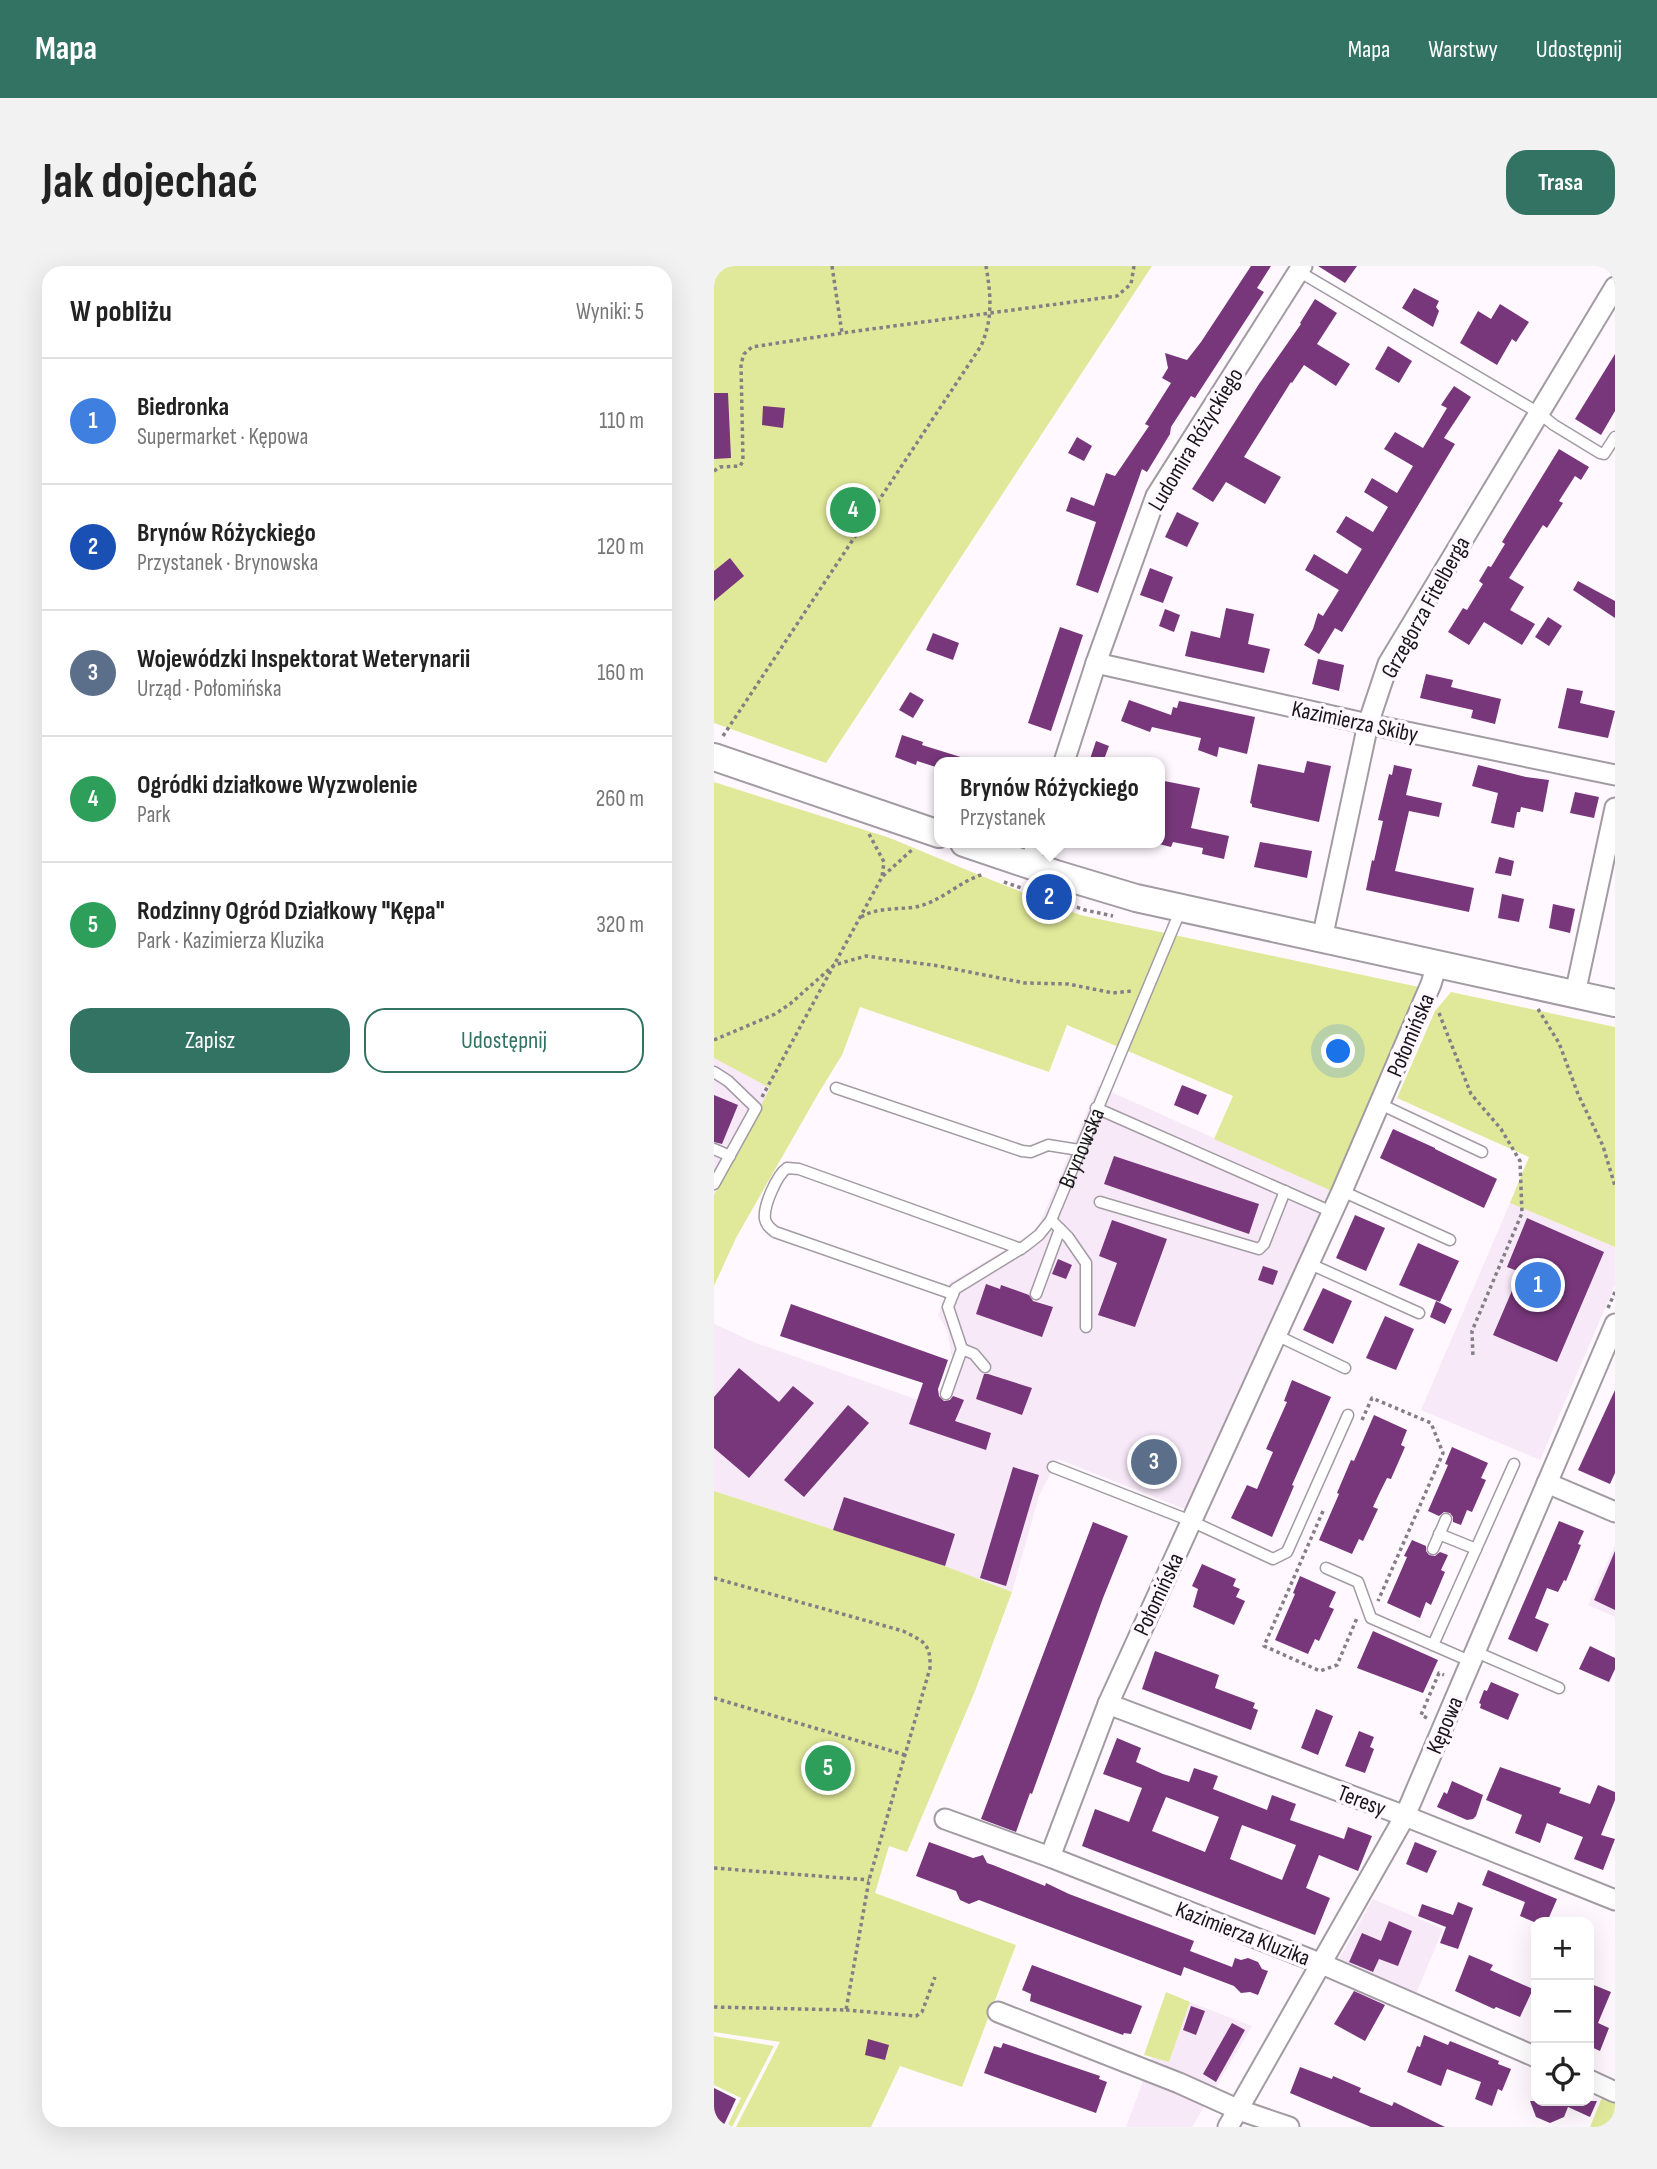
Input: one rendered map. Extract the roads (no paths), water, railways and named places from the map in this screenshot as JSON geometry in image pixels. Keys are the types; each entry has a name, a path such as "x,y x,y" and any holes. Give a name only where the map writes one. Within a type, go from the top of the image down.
{"main road":[{"path":"718,746 929,838"},
{"path":"995,848 1033,854 1099,888 1181,909 1615,1003"}],"street":[{"name":"Ludomira Różyckiego","path":"1065,757 1156,496 1300,269"},
{"name":"Grzegorza Fitelberga","path":"1322,939 1368,724 1388,664 1615,287"},
{"name":"Kazimierza Skiby","path":"1096,663 1368,724 1615,775"},
{"path":"1575,994 1615,808"},
{"name":"Połomińska","path":"1050,1857 1108,1704 1342,1191 1431,984 1437,964"},
{"name":"Kępowa","path":"1228,2127 1405,1816 1469,1657 1547,1483 1610,1320"},
{"path":"1547,1483 1615,1512"},
{"name":"Teresy","path":"1108,1704 1405,1816 1615,1900"},
{"name":"Kazimierza Kluzika","path":"945,1819 1050,1857 1322,1964 1531,2055"},
{"path":"998,2012 1179,2083 1239,2110 1289,2127"},
{"path":"1594,2082 1615,2092"}],"lane":[{"path":"1300,269 1604,454 1615,437"},
{"name":"Brynowska","path":"953,1294 955,1289 1021,1249 1039,1235 1051,1220 1181,909"},
{"path":"714,1072 756,1108 714,1184"},
{"path":"836,1088 1023,1151 1031,1152 1048,1145 1079,1150"},
{"name":"Połomińska","path":"1380,1104 1482,1152"},
{"path":"1096,1108 1332,1212"},
{"path":"714,1149 730,1156"},
{"path":"946,1394 962,1349 948,1307 953,1294 775,1232 766,1223 765,1210 778,1177 787,1168 799,1169 1021,1249"},
{"path":"1100,1202 1259,1249 1264,1244 1285,1191"},
{"path":"1342,1191 1450,1240"},
{"path":"1051,1220 1068,1237 1086,1263 1086,1328"},
{"path":"1036,1294 1060,1229"},
{"path":"1308,1263 1419,1313"},
{"path":"1276,1335 1345,1368"},
{"path":"962,1349 974,1354 985,1367"},
{"path":"1053,1467 1191,1521 1273,1559 1287,1552 1349,1415"},
{"path":"1433,1645 1514,1464"},
{"path":"1433,1549 1446,1519"},
{"path":"1439,1534 1476,1549"},
{"path":"1326,1567 1358,1582 1371,1618 1433,1645 1559,1688"}],"place":[{"name":"Ogródki działkowe Wyzwolenie","path":"853,510"},
{"name":"Brynów Różyckiego","path":"1049,897"},
{"name":"Biedronka","path":"1538,1285"},
{"name":"Wojewódzki Inspektorat Weterynarii","path":"1154,1462"},
{"name":"Rodzinny Ogród Działkowy \"Kępa\"","path":"828,1768"}]}
